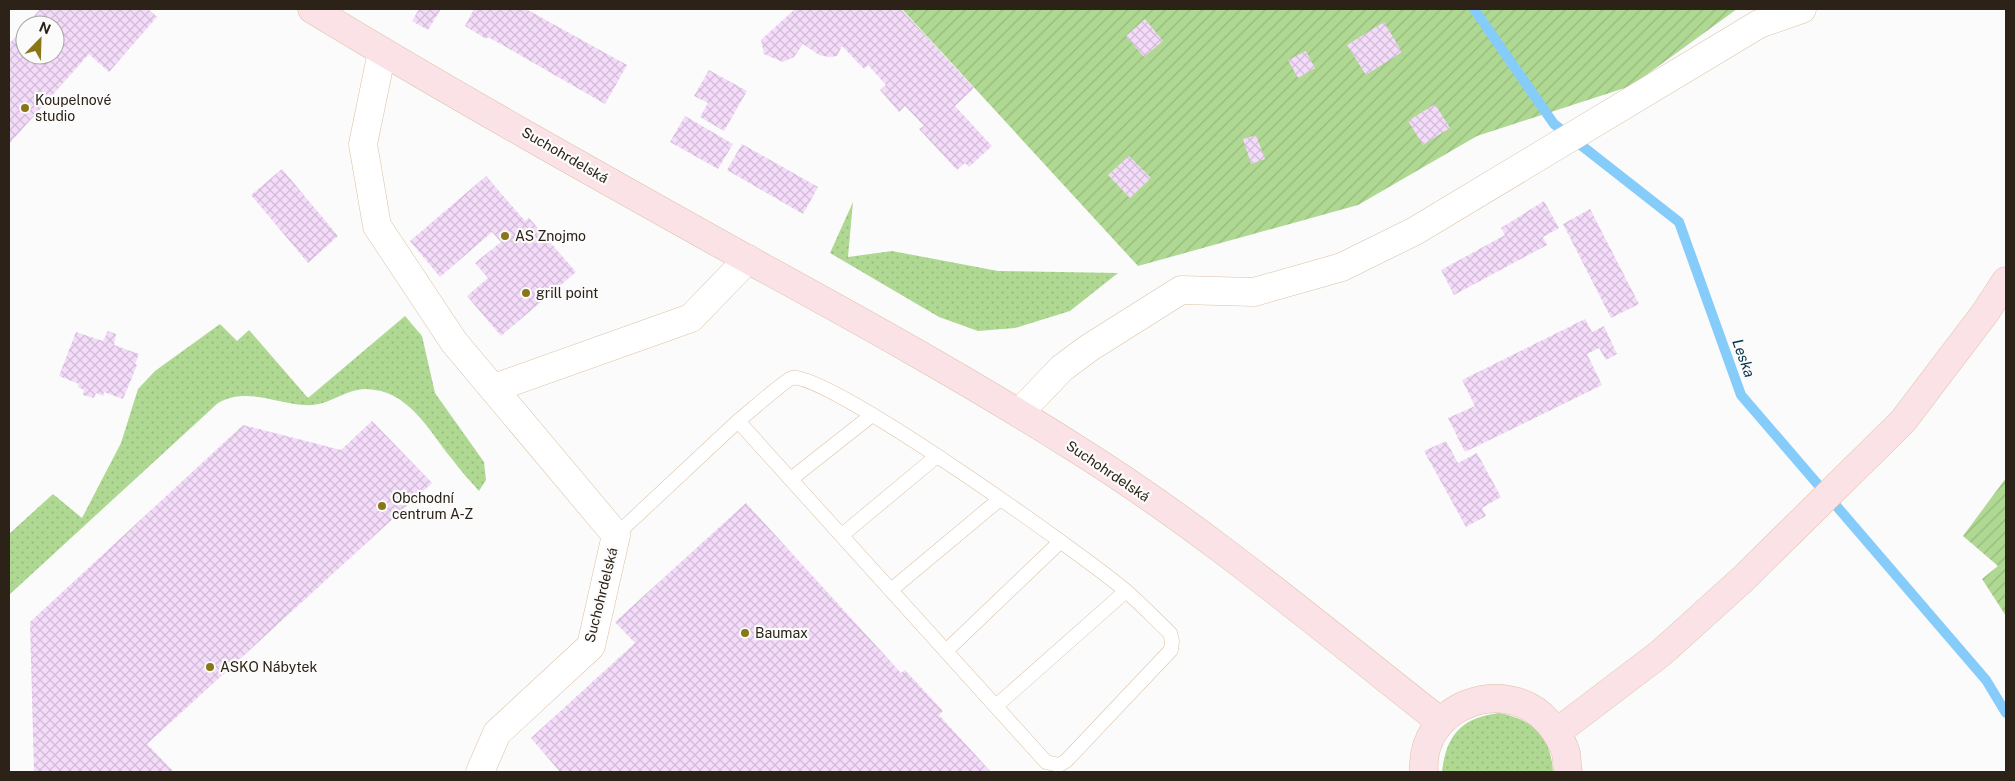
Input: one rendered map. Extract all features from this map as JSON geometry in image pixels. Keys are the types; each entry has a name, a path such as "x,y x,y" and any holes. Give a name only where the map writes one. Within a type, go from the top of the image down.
{"main road":[{"name":"Suchohrdelská","path":"312,9 382,52 748,259 1079,450 1217,546 1284,596 1441,722"},
{"path":"1557,732 1661,653 1744,578 1903,421 1985,313 2006,281"},
{"path":"1424,772 1423,763 1429,741 1441,722 1459,708 1480,699 1502,698 1524,703 1542,715 1557,732 1566,752 1568,772"}],"street":[{"path":"1019,414 1062,368 1089,348 1180,290 1254,292 1342,267 1415,231 1759,24 1802,9"},
{"name":"Suchohrdelská","path":"382,52 363,144 377,226 454,342 616,535 591,646 496,733 480,772"},
{"path":"494,388 692,318 748,259"}],"lane":[{"path":"616,535 738,421 791,378 803,378 844,398 937,456 1060,542 1126,591 1170,633 1172,641 1171,650 1066,761 1059,765 1046,762 738,421"},
{"path":"791,479 872,415"},
{"path":"842,535 937,456"},
{"path":"892,590 1000,499"},
{"path":"946,651 1060,542"},
{"path":"996,706 1126,591"}],"green space":[{"path":"902,9 1737,9 1631,86 1477,136 1358,205 1138,266"},
{"path":"853,202 848,257 892,251 998,271 1118,273 1070,311 1015,328 978,331 939,317 830,253"},
{"path":"405,316 422,336 435,393 484,462 486,480 479,491 416,413 394,396 381,391 358,390 313,405 293,404 250,396 229,398 218,403 9,595 9,534 53,494 82,518 121,443 138,389 155,371 220,324 237,341 249,330 308,398"},
{"path":"2006,478 2006,616 1982,579 1998,566 1963,536"},
{"path":"1499,713 1522,720 1538,732 1549,749 1553,772 1442,772 1447,748 1458,730 1475,719"}],"building":[{"name":"Koupelnové studio","path":"40,9 148,9 157,17 109,72 89,54 9,144 9,44 15,37 15,65 65,65 65,15 35,15"},
{"path":"419,9 441,9 428,30 412,21"},
{"path":"474,9 526,9 627,65 605,104 506,47 488,37 486,39 465,26"},
{"path":"795,9 901,9 974,88 955,106 992,146 969,167 965,163 957,170 919,129 924,126 905,106 899,112 880,90 886,85 868,65 864,69 842,46 837,56 829,57 819,55 803,44 794,57 783,62 764,54 761,40"},
{"path":"1145,19 1163,41 1144,57 1126,36"},
{"path":"1384,22 1402,52 1366,75 1347,45"},
{"path":"1306,51 1315,68 1298,78 1288,60"},
{"path":"709,70 747,91 724,131 700,117 708,103 694,96"},
{"path":"1435,104 1450,128 1423,145 1408,121"},
{"path":"685,116 733,144 718,169 670,142"},
{"path":"1256,135 1265,159 1251,164 1243,139"},
{"path":"742,144 818,187 803,214 727,170"},
{"path":"1129,156 1151,178 1130,198 1108,175"},
{"path":"282,169 338,236 308,263 251,195"},
{"path":"486,176 525,221 529,218 576,272 501,336 467,296 488,278 475,263 501,242 492,232 440,277 410,241"},
{"path":"1544,201 1559,228 1543,237 1547,245 1454,295 1441,270 1505,235 1501,228"},
{"path":"1590,209 1639,304 1611,318 1563,224"},
{"path":"1585,319 1592,332 1604,326 1617,354 1606,360 1599,348 1587,354 1602,385 1465,452 1448,418 1475,406 1462,380"},
{"path":"108,331 116,334 114,345 139,354 135,364 137,365 123,399 104,392 103,396 96,393 94,398 83,395 84,390 78,387 79,384 59,376 76,332 103,341"},
{"path":"372,421 432,483 147,744 174,772 34,772 30,622 243,425 341,450"},
{"path":"1446,441 1458,463 1477,453 1501,497 1482,508 1486,516 1466,527 1424,451"},
{"name":"Baumax","path":"746,503 901,673 905,670 943,711 939,715 991,772 560,772 531,738 635,643 615,622"}],"waterway":[{"name":"Leska","path":"1474,9 1554,124 1679,222 1741,395 1986,680 2006,713"}],"place":[{"name":"Koupelnové studio","path":"25,108"},
{"name":"AS Znojmo","path":"505,236"},
{"name":"grill point","path":"526,293"},
{"name":"Obchodní centrum A-Z","path":"382,506"},
{"name":"Baumax","path":"745,633"},
{"name":"ASKO Nábytek","path":"210,667"}]}
